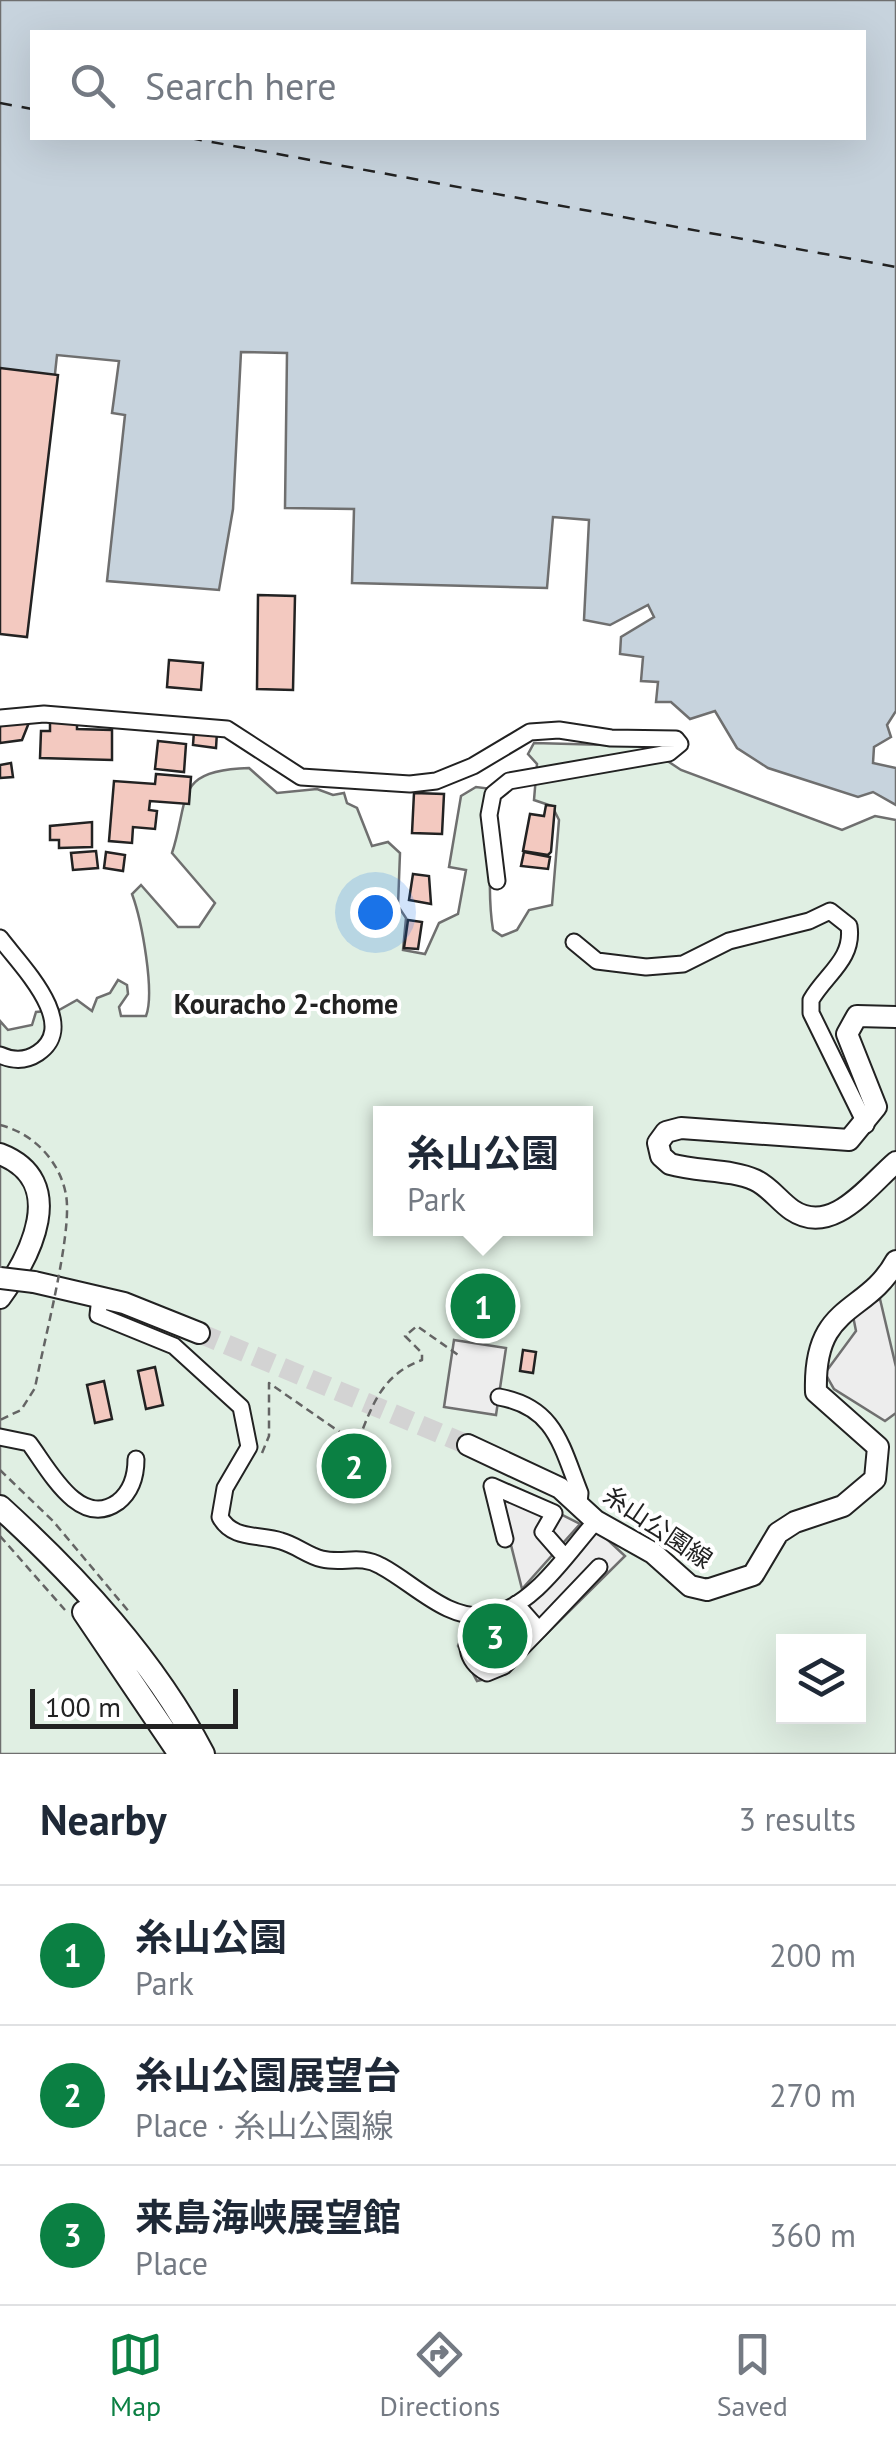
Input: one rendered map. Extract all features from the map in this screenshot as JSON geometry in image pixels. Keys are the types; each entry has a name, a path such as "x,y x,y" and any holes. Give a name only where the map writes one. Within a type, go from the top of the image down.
{"highway":[{"path":"0,1507 100,1608 172,1702 203,1754"},
{"path":"0,1517 89,1618 180,1754"}],"main road":[{"path":"896,1017 857,1016 849,1024 847,1034 876,1107 866,1124 849,1140 681,1128 666,1132 658,1143 661,1156 670,1164 754,1179 793,1211 813,1218 828,1218 849,1205 896,1162"},
{"path":"0,1154 22,1166 40,1200 36,1240 0,1298"},
{"name":"糸山公園線","path":"468,1445 560,1488 596,1521 653,1553 690,1586 707,1590 753,1574 778,1534 862,1494 876,1480 878,1448 816,1392 816,1374 822,1346 836,1316 883,1282 896,1261"},
{"path":"0,1278 100,1297 198,1333"}],"street":[{"path":"0,718 44,714 226,729 301,777 410,784 436,781 473,766 530,732 559,730 612,738 676,739 680,744 669,753 509,781 493,794 489,815 497,881"},
{"path":"574,942 597,961 646,967 684,964 730,940 809,921 830,911 849,926 851,942 839,966 811,1000 811,1013 866,1124"},
{"path":"0,938 52,1013 54,1030 46,1047 30,1058 10,1060 0,1055"},
{"path":"100,1297 98,1315 174,1346 241,1406 249,1447 220,1504 225,1527 296,1545 319,1559 358,1557 378,1564 450,1610 470,1617 490,1616 516,1604 596,1521"},
{"path":"499,1397 528,1402 547,1420 575,1480 579,1503"},
{"path":"0,1437 29,1443 71,1499 87,1507 102,1509 119,1501 136,1476 136,1459"},
{"path":"505,1539 492,1486 554,1513 543,1532 564,1556"},
{"path":"470,1617 465,1646 474,1666 487,1673 504,1666 599,1567"},
{"path":"516,1604 539,1630"}],"path":[{"path":"258,1459 268,1436 269,1384 357,1444 390,1376 422,1360 422,1353 406,1336 417,1326 461,1357"}],"green space":[{"path":"534,743 645,746 681,770 842,830 875,816 896,820 896,1754 0,1754 0,1021 8,1030 32,1025 36,1012 59,1010 77,1000 92,1011 97,998 110,993 118,980 127,985 128,994 119,1007 121,1016 146,1016 146,956 132,894 141,885 178,927 199,927 215,903 172,853 184,802 196,781 207,774 249,768 277,793 317,789 333,795 344,793 347,803 357,808 372,846 388,842 400,853 398,906 406,918 403,950 425,954 439,923 458,914 466,870 449,867 461,796 476,787 492,789 493,930 502,936 517,930 529,910 552,905 559,820 552,806 534,800 537,764 528,754"}],"shaded area":[{"path":"0,0 896,0 896,711 887,725 891,737 874,747 873,763 896,768 896,805 873,792 858,797 768,768 737,748 715,711 690,719 671,702 656,702 658,682 641,681 643,657 620,654 621,637 654,617 648,605 610,625 584,620 589,520 553,517 547,588 352,583 354,509 285,508 287,353 241,352 233,509 219,590 107,581 125,415 112,413 119,361 57,355 51,411 0,406"},
{"path":"880,1299 896,1367 896,1413 885,1421 834,1389 825,1373 856,1331 852,1311"},
{"path":"454,1340 506,1348 496,1415 444,1407"},
{"path":"495,1481 580,1524 522,1589"},
{"path":"594,1527 625,1556 506,1674 477,1681 458,1646 469,1616 515,1607"}],"building":[{"path":"0,368 58,375 27,637 0,634"},
{"path":"258,595 295,596 293,690 257,689"},
{"path":"169,660 203,663 201,690 167,687"},
{"path":"30,720 22,740 0,743 0,723"},
{"path":"50,721 77,721 77,729 112,730 112,760 40,758 41,731 50,731"},
{"path":"194,731 217,732 216,748 193,745"},
{"path":"158,741 186,744 184,772 155,769"},
{"path":"11,763 13,777 0,778 0,765"},
{"path":"156,774 191,777 189,804 150,801 149,810 157,811 155,829 133,827 132,843 109,841 114,781 155,784"},
{"path":"414,793 444,794 442,834 412,833"},
{"path":"546,805 555,806 551,852 548,855 523,851 530,814 544,816"},
{"path":"92,822 92,847 59,848 59,840 50,840 50,826"},
{"path":"96,851 98,868 73,870 71,853"},
{"path":"106,852 125,855 123,871 104,868"},
{"path":"524,852 550,857 548,869 521,866"},
{"path":"413,874 429,876 431,904 409,900"},
{"path":"408,920 422,922 418,949 404,948"},
{"path":"523,1350 536,1352 533,1373 520,1371"},
{"path":"155,1367 163,1405 146,1409 138,1371"},
{"path":"104,1381 112,1419 95,1423 87,1385"},
{"path":"345,1453 349,1453 367,1468 352,1472"},
{"path":"495,1616 509,1622 515,1636 509,1650 495,1656 481,1650 475,1636 481,1622"}],"ferry route":[{"path":"0,103 30,109"},
{"path":"201,140 896,267"}],"tunnel":[{"path":"199,1333 468,1445"}],"place":[{"name":"糸山公園","path":"483,1306"},
{"name":"糸山公園展望台","path":"354,1466"},
{"name":"来島海峡展望館","path":"495,1636"}],"district":[{"name":"Kouracho 2-chome","path":"286,1003"}]}
